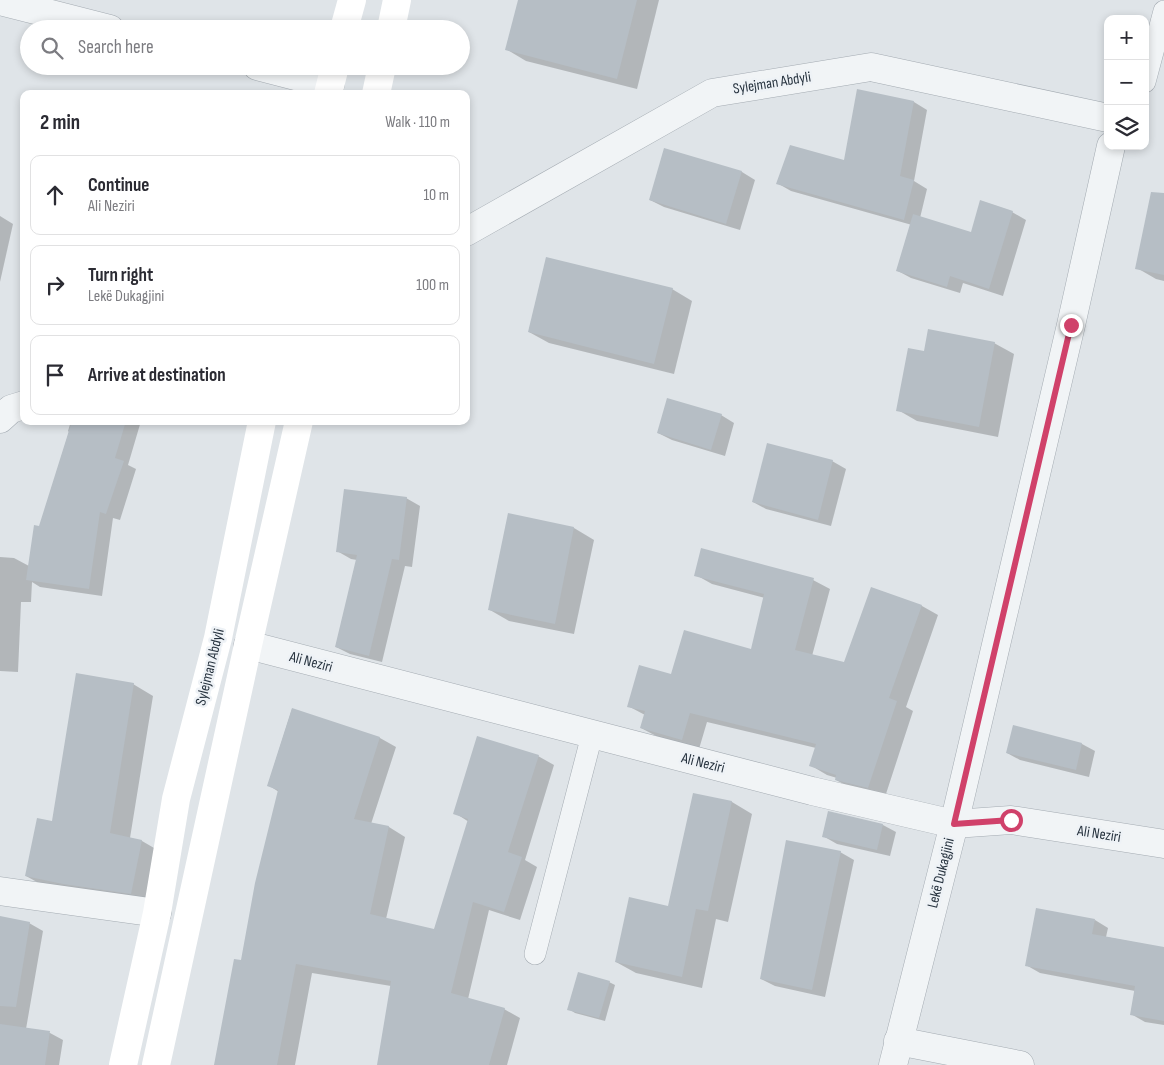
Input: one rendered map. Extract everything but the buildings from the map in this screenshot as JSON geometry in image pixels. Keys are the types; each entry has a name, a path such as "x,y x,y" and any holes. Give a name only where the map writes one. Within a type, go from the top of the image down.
{"main road":[{"path":"346,20 352,0"},
{"path":"393,20 397,0"},
{"path":"377,90 380,75"},
{"name":"Sylejman Abdyli","path":"123,1065 157,913 176,800 218,638 261,425"},
{"path":"156,1065 248,646 299,425"}],"street":[{"path":"0,1 75,20"},
{"name":"Sylejman Abdyli","path":"470,230 712,93 871,67 1104,117"},
{"path":"299,75 331,82"},
{"name":"Lekë Dukagjini","path":"1020,1065 895,1053 954,824 1110,150"},
{"path":"0,419 11,409 20,406"},
{"name":"Ali Neziri","path":"248,646 812,791 954,824 1011,820 1164,844"},
{"path":"0,891 157,913"}],"lane":[{"path":"1149,67 1164,11"},
{"path":"535,954 592,735"}],"route":[{"path":"1011,820 954,824 1071,325"}]}
